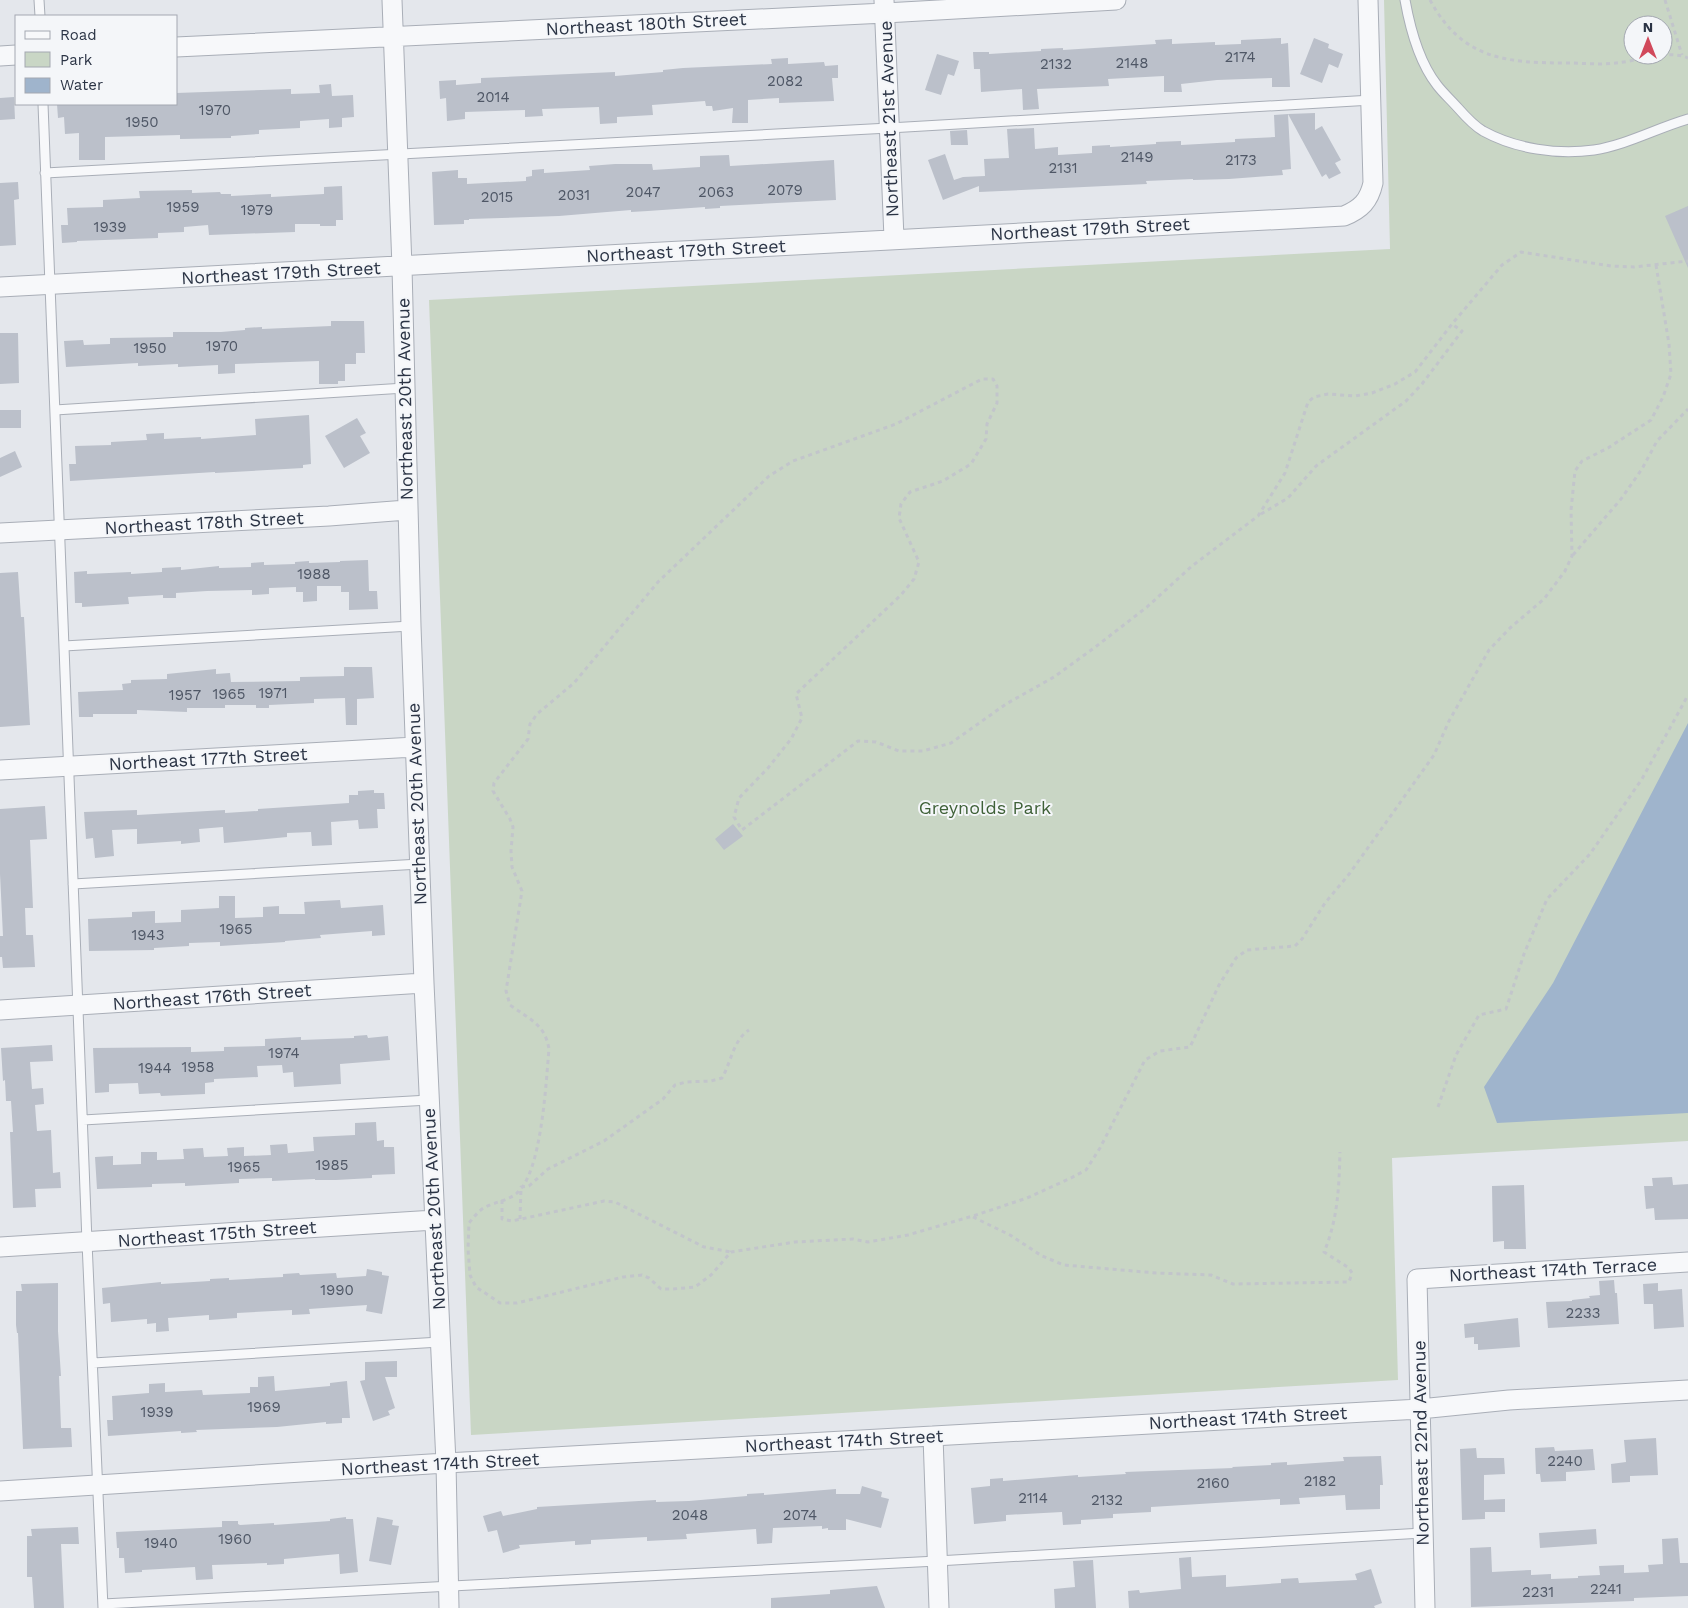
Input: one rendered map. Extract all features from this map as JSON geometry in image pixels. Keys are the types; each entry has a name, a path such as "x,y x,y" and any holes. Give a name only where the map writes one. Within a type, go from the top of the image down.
{"street":[{"name":"Northeast 20th Avenue","path":"392,0 402,268 407,510 415,747 446,1463 449,1608"},
{"name":"Northeast 180th Street","path":"178,47 884,6 1116,0"},
{"path":"1368,0 1372,100"},
{"name":"Northeast 21st Avenue","path":"884,6 894,238"},
{"path":"0,56 15,55"},
{"name":"Northeast 179th Street","path":"0,287 402,268 894,238 1344,216 1362,207 1371,192 1374,173 1372,100"},
{"name":"Northeast 178th Street","path":"0,533 329,516 407,510"},
{"name":"Northeast 177th Street","path":"0,770 415,747"},
{"name":"Northeast 176th Street","path":"0,1010 424,983"},
{"name":"Northeast 175th Street","path":"0,1247 435,1220"},
{"name":"Northeast 174th Terrace","path":"1417,1279 1688,1262"},
{"name":"Northeast 22nd Avenue","path":"1417,1279 1425,1608"},
{"name":"Northeast 174th Street","path":"0,1492 446,1463 1420,1409 1509,1400 1688,1390"},
{"path":"933,1436 939,1608"}],"lane":[{"path":"39,0 40,15"},
{"path":"1405,0 1418,47 1437,85 1471,122 1490,134 1514,144 1542,150 1585,151 1611,146 1688,119"},
{"path":"45,173 1372,100"},
{"path":"43,105 103,1606 1423,1533"},
{"path":"55,410 405,388"},
{"path":"64,646 411,626"},
{"path":"73,884 420,864"},
{"path":"83,1120 429,1100"},
{"path":"93,1363 440,1342"}],"path":[{"path":"1430,0 1438,15 1455,36 1478,51 1509,60 1616,64 1653,56 1682,55 1688,58"},
{"path":"1665,0 1682,55"},
{"path":"1258,516 1285,473 1308,402 1314,397 1328,394 1355,396 1372,393 1395,384 1415,372 1452,324 1502,265 1521,252 1611,266 1634,267 1688,261"},
{"path":"1572,556 1571,510 1575,471 1582,461 1608,448 1651,420 1664,397 1671,374 1669,344 1656,265"},
{"path":"731,1252 710,1275 695,1287 660,1289 649,1278 642,1275 623,1277 517,1303 500,1303 476,1287 470,1275 469,1223 482,1209 517,1193 526,1180 538,1146 541,1128 550,1049 548,1037 541,1027 510,1005 508,1001 506,991 522,891 512,866 512,827 510,819 493,791 494,783 528,739 530,724 537,714 574,683 658,582 769,476 793,461 896,424 982,380 993,380 998,386 997,403 987,424 986,438 972,464 943,481 910,492 901,504 899,518 919,562 914,579 901,594 796,694 802,718 791,740 768,768 739,798 734,818 742,830 858,740 876,742 899,751 923,751 951,743 1006,704 1054,677 1094,648 1147,607 1192,566 1258,516 1288,498 1316,466 1411,395 1422,384 1462,331 1452,324"},
{"path":"502,1200 502,1219 512,1221 604,1201 615,1202 704,1246 731,1252 795,1242 853,1239 868,1242 908,1235 1026,1198 1086,1170 1100,1148 1145,1060 1160,1051 1190,1046 1219,985 1236,958 1247,950 1295,946 1302,939 1325,903 1350,873 1434,755 1448,721 1489,650 1510,628 1544,599 1565,571 1572,556 1621,499 1642,469 1657,441 1688,409"},
{"path":"1438,1107 1456,1055 1478,1015 1506,1008 1524,954 1547,899 1590,854 1632,794 1688,695"},
{"path":"521,1187 529,1186 548,1168 604,1141 663,1099 675,1085 722,1078 742,1034 749,1030"},
{"path":"972,1216 1042,1256 1064,1265 1147,1273 1211,1275 1233,1284 1349,1282 1352,1273 1349,1268 1324,1252 1331,1236 1339,1196 1340,1152"},
{"path":"520,1219 521,1187"}],"green space":[{"name":"Greynolds Park","path":"1384,0 1688,0 1688,1141 1392,1158 1398,1380 471,1435 429,300 1390,249"}],"water":[{"path":"1688,723 1688,1113 1497,1123 1484,1087 1553,983"}],"building":[{"path":"1281,38 1281,44 1288,43 1290,87 1272,87 1272,78 1217,80 1181,84 1182,92 1164,92 1164,76 1108,79 1109,86 1037,89 1039,109 1023,110 1022,89 981,92 980,69 974,69 973,52 989,52 989,54 1041,51 1041,49 1063,48 1063,50 1156,44 1155,40 1172,39 1172,44 1215,42 1215,45 1241,44 1241,40"},
{"path":"1314,38 1329,44 1328,48 1343,54 1338,68 1329,64 1322,83 1300,74"},
{"path":"937,54 959,61 954,76 948,74 941,95 925,90"},
{"path":"788,58 788,64 824,62 825,66 838,65 838,78 832,78 834,101 779,103 779,98 748,100 748,123 732,123 733,108 713,111 712,106 706,106 705,101 652,105 653,115 617,117 617,123 600,124 599,107 542,109 543,116 525,117 525,110 465,112 465,119 447,121 446,98 440,99 439,81 456,80 456,85 481,83 481,78 615,72 615,76 663,72 663,70 683,68 772,64 771,59"},
{"path":"331,84 332,96 353,95 354,117 342,118 342,127 329,128 329,119 300,121 300,128 259,130 259,134 231,136 231,138 180,139 180,135 105,137 105,160 79,160 79,133 65,134 64,117 58,118 57,105 178,105 178,93 291,89 291,94 320,93 319,85"},
{"path":"14,97 15,119 0,120 0,98"},
{"path":"1315,113 1315,130 1322,126 1341,160 1335,163 1341,173 1329,179 1326,174 1322,177 1288,114"},
{"path":"1288,114 1291,169 1282,170 1283,175 1229,179 1146,181 1147,184 979,192 979,186 943,200 928,160 945,154 954,180 963,177 985,176 984,159 1009,158 1007,129 1034,128 1035,149 1058,147 1058,155 1092,153 1092,146 1110,145 1110,147 1181,141 1181,145 1235,142 1235,139 1275,137 1274,115"},
{"path":"967,130 968,145 951,145 950,131"},
{"path":"729,155 730,166 834,160 836,200 720,206 720,208 705,209 705,207 631,212 631,210 559,216 469,219 464,220 464,224 434,225 432,172 458,170 458,178 467,178 467,184 526,181 526,177 532,176 532,170 544,169 544,173 590,170 589,166 615,164 652,164 653,170 700,167 700,156"},
{"path":"18,182 19,199 14,200 16,245 0,246 0,183"},
{"path":"342,186 343,220 336,220 336,226 295,224 295,232 209,235 208,225 184,227 184,232 158,233 158,238 62,243 61,225 68,225 67,208 103,207 103,200 140,198 139,191 192,190 192,193 220,192 221,194 231,194 231,196 271,194 271,197 324,194 324,187"},
{"path":"1688,206 1688,268 1665,216"},
{"path":"331,321 364,321 365,353 356,353 356,364 345,364 345,381 338,381 338,384 319,384 319,361 235,364 235,373 218,374 218,365 138,366 138,363 66,367 64,341 83,340 84,345 110,344 110,338 173,337 173,332 221,332 262,327 262,329 331,326"},
{"path":"0,333 18,333 19,383 0,384"},
{"path":"0,410 21,410 21,428 0,428"},
{"path":"309,415 311,464 303,465 303,468 70,481 69,464 76,464 75,446 111,445 111,442 147,440 146,434 164,433 164,439 201,437 201,439 256,435 255,419"},
{"path":"357,418 366,433 360,436 370,453 344,468 325,436"},
{"path":"15,451 22,467 0,477 0,458"},
{"path":"368,560 369,591 377,591 378,609 349,610 349,592 341,592 341,586 317,586 317,601 303,602 303,592 296,592 296,587 269,588 269,594 252,595 252,590 207,591 176,593 176,598 163,598 163,595 128,597 129,604 82,607 82,603 75,603 74,572 87,571 87,574 131,572 131,574 162,572 162,568 181,567 181,570 219,566 219,568 251,567 251,563 264,562 264,565 295,564 295,562 309,561 309,563"},
{"path":"18,572 21,617 24,617 30,725 0,727 0,573"},
{"path":"344,667 372,667 374,698 357,699 357,725 346,725 345,698 314,699 314,703 269,705 269,708 256,708 256,705 225,705 225,708 187,708 187,712 137,710 137,714 93,714 93,717 79,717 78,692 123,690 122,684 131,683 131,680 167,679 167,674 216,669 216,674 230,673 231,682 300,681 300,677 344,676"},
{"path":"374,790 374,793 384,793 385,809 377,809 378,828 359,829 358,820 331,822 332,845 312,846 311,832 287,833 287,837 224,843 223,827 199,829 200,842 181,844 181,841 137,844 137,829 112,830 114,856 95,858 93,838 86,839 84,812 137,810 137,815 225,810 225,813 258,811 258,809 349,803 349,795 358,795 358,791"},
{"path":"45,806 47,839 30,840 33,908 25,908 26,935 33,935 35,967 3,968 2,957 0,957 0,936 3,936 0,874 0,809"},
{"path":"733,824 743,836 724,850 715,839"},
{"path":"219,896 235,896 235,918 263,917 263,907 279,906 279,914 305,914 304,902 340,900 341,908 383,905 385,935 372,936 372,931 320,935 321,938 285,942 220,946 220,942 189,943 189,946 154,948 154,950 89,951 88,919 132,917 132,912 155,911 155,923 181,922 181,910 219,908"},
{"path":"367,1035 368,1038 388,1036 390,1060 340,1064 341,1084 294,1087 293,1072 283,1073 282,1065 257,1066 258,1077 214,1079 214,1082 205,1083 205,1094 161,1096 160,1093 139,1094 138,1083 109,1084 109,1092 95,1093 93,1048 191,1047 191,1052 224,1051 224,1047 265,1046 265,1039 301,1037 301,1040 354,1038 354,1036"},
{"path":"52,1045 53,1061 30,1062 32,1089 43,1088 44,1104 35,1105 37,1131 51,1130 53,1173 60,1172 61,1188 35,1189 36,1207 13,1208 10,1132 13,1132 11,1101 6,1101 1,1048"},
{"path":"376,1122 377,1141 384,1140 384,1147 394,1147 395,1174 372,1175 372,1178 336,1180 272,1181 272,1178 239,1179 239,1183 185,1186 185,1183 152,1184 152,1187 97,1189 95,1157 113,1156 113,1165 141,1164 141,1152 157,1152 157,1160 184,1159 183,1149 203,1148 204,1157 228,1156 227,1148 244,1147 244,1156 271,1155 270,1145 287,1144 288,1153 314,1151 313,1137 355,1135 355,1123"},
{"path":"1672,1177 1673,1185 1688,1184 1688,1219 1655,1220 1654,1208 1646,1209 1644,1186 1653,1186 1652,1178"},
{"path":"1524,1185 1526,1249 1504,1249 1504,1241 1493,1242 1492,1186"},
{"path":"367,1269 382,1272 382,1275 389,1276 382,1314 366,1311 367,1305 309,1309 310,1314 292,1315 292,1310 237,1313 237,1318 209,1320 209,1315 168,1318 169,1331 156,1332 156,1323 147,1324 147,1319 111,1322 110,1303 103,1304 102,1288 161,1282 161,1284 210,1281 210,1279 229,1278 229,1280 283,1277 283,1274 299,1273 300,1275 336,1273 337,1278 366,1276"},
{"path":"1614,1280 1615,1293 1617,1293 1619,1324 1548,1328 1546,1302 1572,1301 1600,1295 1599,1281"},
{"path":"58,1283 61,1428 71,1428 72,1447 23,1449 18,1333 16,1325 16,1291 22,1291 21,1284"},
{"path":"1658,1283 1658,1291 1682,1289 1684,1327 1654,1329 1653,1304 1644,1304 1643,1284"},
{"path":"1518,1318 1520,1347 1478,1350 1478,1344 1474,1344 1474,1337 1465,1338 1464,1324"},
{"path":"397,1361 397,1377 385,1377 395,1408 388,1411 390,1415 373,1421 360,1381 365,1380 365,1362"},
{"path":"274,1376 275,1391 330,1386 330,1383 347,1381 350,1418 342,1418 342,1423 326,1424 326,1422 277,1427 108,1436 107,1420 113,1420 112,1396 149,1393 149,1384 165,1383 165,1392 202,1390 203,1395 250,1393 250,1387 258,1387 258,1377"},
{"path":"1656,1438 1658,1475 1630,1476 1630,1482 1612,1483 1611,1464 1626,1462 1624,1440"},
{"path":"1554,1447 1555,1451 1593,1449 1595,1470 1566,1472 1566,1481 1541,1482 1540,1474 1536,1474 1535,1448"},
{"path":"1476,1448 1477,1458 1504,1458 1505,1474 1484,1475 1484,1500 1505,1499 1505,1512 1485,1512 1485,1519 1462,1520 1460,1449"},
{"path":"1381,1456 1383,1485 1380,1485 1380,1509 1346,1510 1345,1495 1299,1498 1300,1504 1280,1505 1280,1499 1151,1507 1151,1512 1113,1514 1113,1518 1081,1520 1081,1524 1063,1525 1062,1512 1006,1515 1006,1521 974,1524 971,1488 990,1486 990,1479 1003,1478 1003,1481 1078,1475 1078,1477 1126,1474 1125,1472 1233,1468 1287,1462 1287,1465 1344,1461 1343,1457"},
{"path":"862,1486 882,1492 881,1497 889,1499 881,1528 846,1519 846,1530 822,1529 822,1526 773,1528 772,1543 757,1544 756,1529 686,1534 687,1539 647,1541 647,1537 591,1540 591,1544 575,1545 575,1541 519,1545 520,1548 503,1553 497,1530 488,1532 483,1516 501,1511 503,1516 537,1509 537,1507 656,1500 656,1502 689,1501 764,1493 764,1495 836,1489 836,1494 860,1494"},
{"path":"346,1517 346,1519 353,1519 358,1572 340,1574 339,1554 284,1559 284,1564 212,1565 213,1579 196,1580 195,1567 142,1570 142,1572 125,1573 124,1558 119,1558 119,1548 117,1548 116,1532 222,1527 222,1521 238,1521 240,1525 274,1523 274,1525 330,1521 330,1519"},
{"path":"377,1517 393,1520 392,1525 399,1526 391,1565 369,1561"},
{"path":"78,1527 79,1544 61,1544 64,1608 34,1608 32,1577 27,1577 27,1536 32,1536 31,1529"},
{"path":"1596,1529 1597,1544 1540,1548 1539,1533"},
{"path":"1678,1538 1680,1563 1688,1563 1688,1596 1634,1598 1634,1601 1471,1607 1470,1548 1491,1547 1492,1572 1531,1570 1531,1575 1551,1574 1551,1579 1578,1578 1578,1576 1600,1575 1599,1566 1624,1565 1624,1573 1649,1572 1648,1565 1663,1564 1662,1539"},
{"path":"1191,1557 1192,1577 1226,1575 1226,1587 1281,1583 1281,1579 1298,1578 1299,1583 1357,1580 1355,1574 1371,1569 1382,1603 1374,1606 1375,1608 1129,1608 1128,1591 1139,1590 1140,1593 1181,1589 1179,1558"},
{"path":"1093,1560 1096,1608 1055,1608 1054,1589 1075,1587 1073,1561"},
{"path":"877,1586 885,1608 771,1608 771,1598 830,1594 830,1590"}]}
